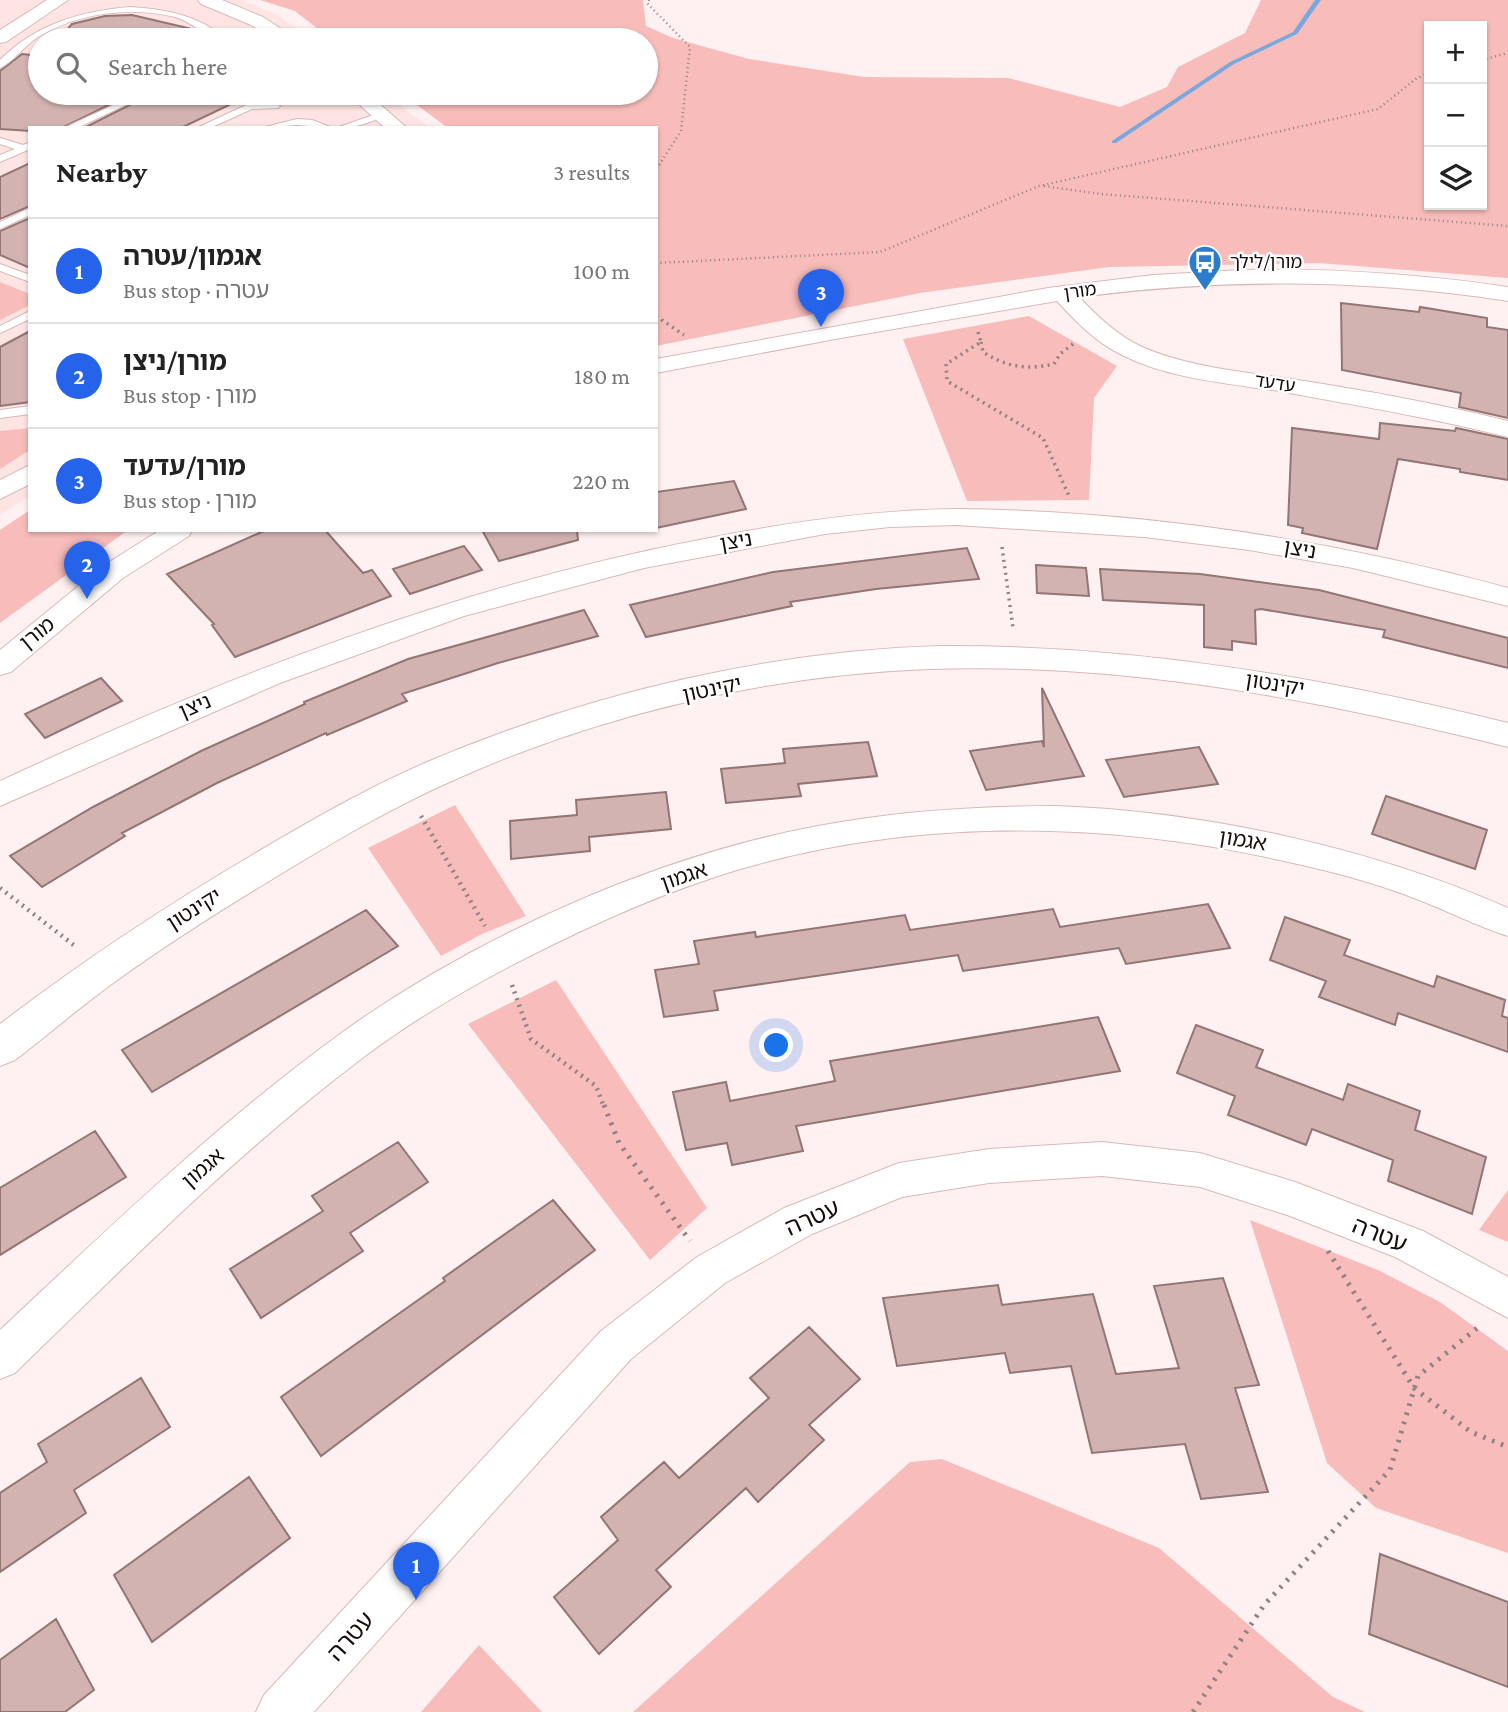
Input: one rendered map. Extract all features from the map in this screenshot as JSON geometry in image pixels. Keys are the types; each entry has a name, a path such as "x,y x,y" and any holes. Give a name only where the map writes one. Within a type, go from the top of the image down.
{"street":[{"path":"0,38 59,0"},
{"path":"207,0 269,28"},
{"path":"371,105 390,121"},
{"name":"מורן","path":"658,366 796,337 1063,293 1154,282 1323,276 1400,281 1508,294"},
{"name":"עדעד","path":"1063,293 1099,330 1133,351 1165,362 1391,403 1508,429"},
{"path":"0,491 28,474"},
{"name":"ניצן","path":"0,794 199,704 331,651 471,603 591,569 817,527 910,518 998,518 1144,528 1293,548 1436,577 1508,597"},
{"name":"מורן","path":"0,665 113,572 176,532"},
{"name":"יקינטון","path":"0,1048 103,968 287,852 363,808 445,769 532,736 630,707 717,687 818,669 910,659 1018,659 1101,663 1195,671 1402,708 1508,735"},
{"name":"אגמון","path":"0,1359 164,1202 297,1087 413,1003 531,938 636,892 751,853 867,830 963,822 1082,819 1184,831 1289,848 1384,875 1508,923"},
{"name":"עטרה","path":"281,1712 616,1345 711,1270 798,1221 900,1180 989,1167 1102,1159 1200,1170 1295,1200 1409,1244 1505,1296"}],"lane":[{"path":"53,28 68,20 112,9 179,15 202,28"},
{"path":"0,65 19,46 28,41"},
{"path":"73,126 120,105"},
{"path":"206,126 251,106 275,106 279,124"},
{"path":"355,126 390,121"},
{"path":"272,126 307,122 321,126"},
{"path":"0,141 27,147"},
{"path":"0,159 27,147"},
{"path":"0,226 28,212"},
{"path":"0,267 28,278"},
{"path":"0,330 28,315"},
{"path":"0,414 28,410"}],"path":[{"path":"649,0 647,3 690,47 681,131 658,167"},
{"path":"1487,59 1508,53"},
{"path":"658,263 880,252 1040,186 1378,109 1417,78 1424,76"},
{"path":"1040,186 1101,194 1508,226"},
{"path":"970,308 983,352 1013,368 1034,369 1054,364 1060,354 1080,338 1099,330"},
{"path":"981,342 946,364 947,381 987,402 1043,438 1080,523"},
{"path":"998,518 1018,659"},
{"path":"405,788 501,955 531,1040 596,1086 619,1143 711,1270"},
{"path":"0,888 103,968"},
{"path":"1295,1200 1415,1388 1471,1432 1508,1447"},
{"path":"1193,1712 1264,1605 1390,1470 1418,1376 1486,1321 1505,1296"}],"shaded area":[{"path":"0,0 241,0 278,15 296,28 28,28 28,105 399,105 427,126 28,126 28,497 0,515"},
{"path":"260,0 643,0 646,26 650,28 317,28 295,11"},
{"path":"1261,0 1508,0 1508,278 1319,263 1109,267 920,293 658,346 658,126 445,126 417,105 658,105 658,31 749,59 864,77 1008,78 1120,107 1167,87 1178,67 1245,33"},
{"path":"0,282 28,293 28,306 0,320"},
{"path":"1029,316 1117,366 1094,398 1089,500 967,501 903,339"},
{"path":"28,428 28,451 0,469 0,431"},
{"path":"28,511 28,532 125,532 0,623 0,530"},
{"path":"455,805 526,916 482,934 441,956 368,848"},
{"path":"556,980 707,1208 650,1260 468,1024"},
{"path":"1508,1190 1508,1242 1479,1230"},
{"path":"1250,1220 1378,1270 1440,1302 1508,1351 1508,1553 1376,1508 1327,1463"},
{"path":"942,1459 1159,1548 1333,1697 1365,1712 633,1712 910,1462"},
{"path":"479,1645 542,1712 421,1712"}],"building":[{"path":"132,15 188,28 68,28 72,24 105,16"},
{"path":"22,54 28,55 28,105 109,105 66,126 28,126 28,131 0,129 0,71"},
{"path":"129,105 229,105 185,126 88,126"},
{"path":"28,164 28,207 0,219 0,177"},
{"path":"28,219 28,267 0,255 0,231"},
{"path":"1341,303 1419,312 1420,307 1487,318 1487,327 1508,330 1508,418 1459,407 1461,393 1342,370"},
{"path":"28,332 28,402 0,406 0,347"},
{"path":"1380,423 1455,431 1456,428 1508,439 1508,480 1398,459 1377,549 1302,533 1303,528 1288,525 1292,428 1379,439"},
{"path":"734,481 746,509 658,528 658,492"},
{"path":"262,532 327,532 363,573 372,570 391,596 235,657 212,625 214,624 167,574"},
{"path":"483,532 577,532 578,540 499,561"},
{"path":"464,546 482,570 410,594 393,569"},
{"path":"967,548 979,579 876,589 790,602 792,606 646,637 630,605 773,572"},
{"path":"1036,565 1086,568 1089,596 1037,593"},
{"path":"1100,569 1200,574 1319,590 1508,638 1508,668 1383,637 1385,630 1261,609 1255,610 1256,644 1232,641 1232,650 1204,647 1204,605 1103,600"},
{"path":"584,610 598,636 498,663 402,694 407,701 327,735 326,733 217,783 122,833 125,836 42,887 10,856 93,807 201,751 305,704 304,702 408,659"},
{"path":"101,678 122,701 45,738 25,714"},
{"path":"1042,688 1084,776 986,790 970,751 1042,741 1044,747"},
{"path":"868,742 877,776 798,784 801,796 726,803 721,769 785,763 783,749"},
{"path":"1199,747 1218,784 1124,797 1106,760"},
{"path":"666,792 671,829 589,837 590,851 511,859 510,821 577,815 576,800"},
{"path":"1386,796 1487,830 1475,869 1372,834"},
{"path":"1208,904 1230,948 1126,964 1119,948 963,971 958,955 714,991 718,1010 664,1017 655,970 699,964 694,941 755,932 756,937 905,915 910,930 1053,909 1060,927"},
{"path":"366,910 398,946 152,1092 122,1050"},
{"path":"1285,917 1350,940 1344,955 1434,987 1437,976 1505,1000 1502,1016 1508,1018 1508,1052 1398,1013 1395,1025 1319,997 1326,981 1270,960"},
{"path":"1098,1017 1120,1071 796,1126 803,1151 732,1165 727,1143 686,1150 673,1092 726,1082 730,1101 835,1081 830,1061"},
{"path":"1196,1025 1263,1050 1256,1067 1343,1100 1348,1084 1420,1111 1415,1130 1486,1157 1472,1214 1388,1181 1393,1160 1312,1129 1306,1145 1228,1115 1235,1096 1177,1073"},
{"path":"95,1131 126,1177 0,1255 0,1188"},
{"path":"398,1142 428,1182 350,1233 363,1251 261,1318 230,1269 323,1211 312,1196"},
{"path":"553,1200 595,1250 321,1456 281,1397 445,1281 443,1278"},
{"path":"1223,1278 1259,1385 1235,1388 1268,1492 1201,1499 1185,1444 1092,1453 1071,1366 1010,1373 1005,1353 897,1366 883,1298 998,1285 1002,1305 1093,1294 1116,1374 1179,1368 1154,1286"},
{"path":"809,1327 860,1379 809,1425 824,1440 758,1502 746,1488 656,1570 671,1587 599,1654 554,1597 618,1540 601,1517 664,1462 679,1478 769,1398 750,1378"},
{"path":"141,1378 170,1427 74,1490 86,1513 0,1572 0,1493 47,1462 38,1444"},
{"path":"249,1477 290,1538 152,1642 114,1575"},
{"path":"1380,1554 1508,1602 1508,1687 1369,1634"},
{"path":"56,1619 94,1690 65,1712 0,1712 0,1660"}],"waterway":[{"path":"1114,142 1232,63 1295,33 1318,0"}],"place":[{"name":"מורן/לילך","path":"1205,292"},
{"name":"מורן/עדעד","path":"821,327"},
{"name":"מורן/ניצן","path":"87,599"},
{"name":"אגמון/עטרה","path":"416,1600"}]}
